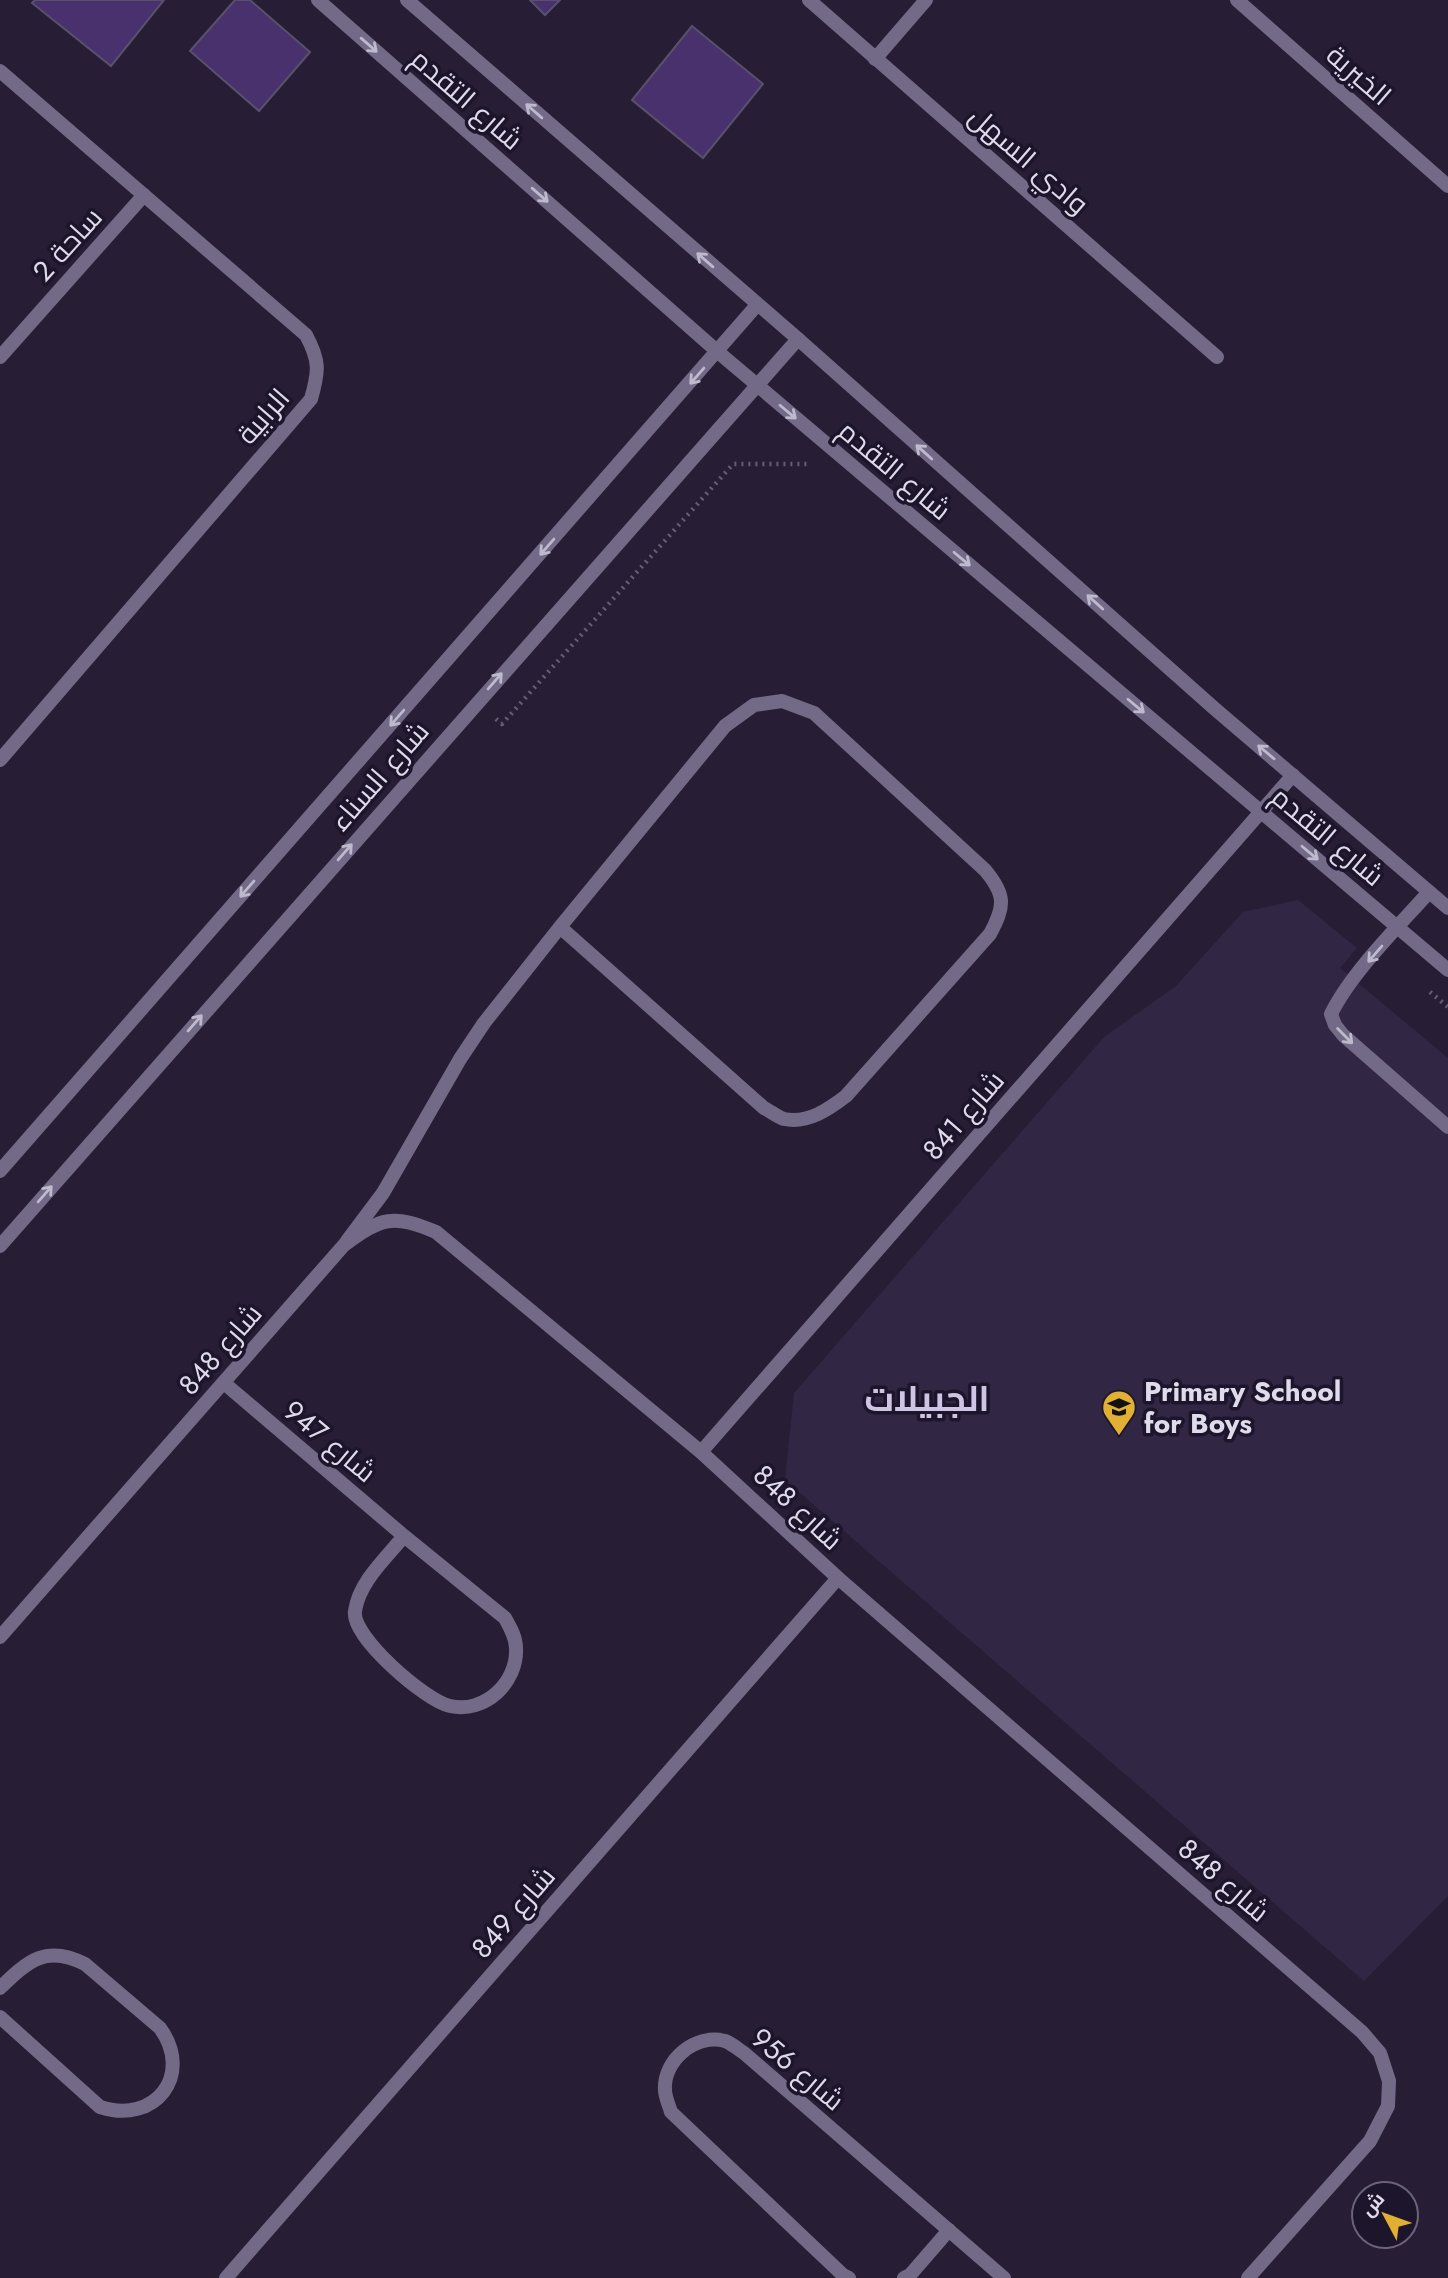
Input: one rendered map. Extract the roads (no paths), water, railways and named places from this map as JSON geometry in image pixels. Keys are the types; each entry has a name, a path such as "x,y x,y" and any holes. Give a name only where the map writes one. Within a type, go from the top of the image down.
{"street":[{"name":"شارع التقدم","path":"318,0 718,352 1448,970"},
{"name":"شارع التقدم","path":"407,0 797,339 1215,709 1448,908"},
{"name":"وادي السهل","path":"809,0 1217,357"},
{"path":"875,59 926,0"},
{"name":"الخيرية","path":"1237,0 1448,186"},
{"name":"الرابية","path":"0,71 306,335 316,352 318,373 311,399 0,760"},
{"name":"ساحة 2","path":"0,357 144,195"},
{"name":"شارع السناء","path":"0,1171 757,305"},
{"name":"شارع السناء","path":"0,1246 797,339"},
{"path":"344,1245 390,1182 460,1059 484,1023 560,927 725,726 754,705 782,701 814,713 975,860 998,886 1002,903 999,918 990,934 846,1096 827,1111 806,1118 784,1119 764,1108 560,927"},
{"name":"شارع 841","path":"702,1452 1293,775"},
{"path":"1429,892 1353,979 1331,1014 1343,1035 1448,1127"},
{"name":"شارع 848","path":"0,1637 344,1245 368,1227 386,1220 409,1221 436,1232 702,1452 838,1578 1362,2032 1380,2053 1390,2081 1388,2106 1370,2141 1248,2278"},
{"name":"شارع 947","path":"224,1382 404,1536 498,1610 512,1630 516,1646 515,1665 509,1679 494,1696 483,1703 468,1707 451,1706 433,1699 376,1653 363,1635 354,1615 360,1591 404,1536"},
{"name":"شارع 849","path":"226,2278 838,1578"},
{"path":"0,1988 22,1966 38,1956 74,1958 85,1964 160,2028 168,2040 171,2069 168,2085 149,2105 131,2112 115,2112 100,2107 0,2017"},
{"name":"شارع 956","path":"849,2278 671,2112 664,2090 667,2072 676,2057 692,2045 708,2040 726,2041 744,2053 1004,2278"},
{"path":"904,2278 909,2276 949,2230"}],"place":[{"name":"Primary School for Boys","path":"1119,1437"}],"district":[{"name":"الجبيلات","path":"927,1399"}]}
